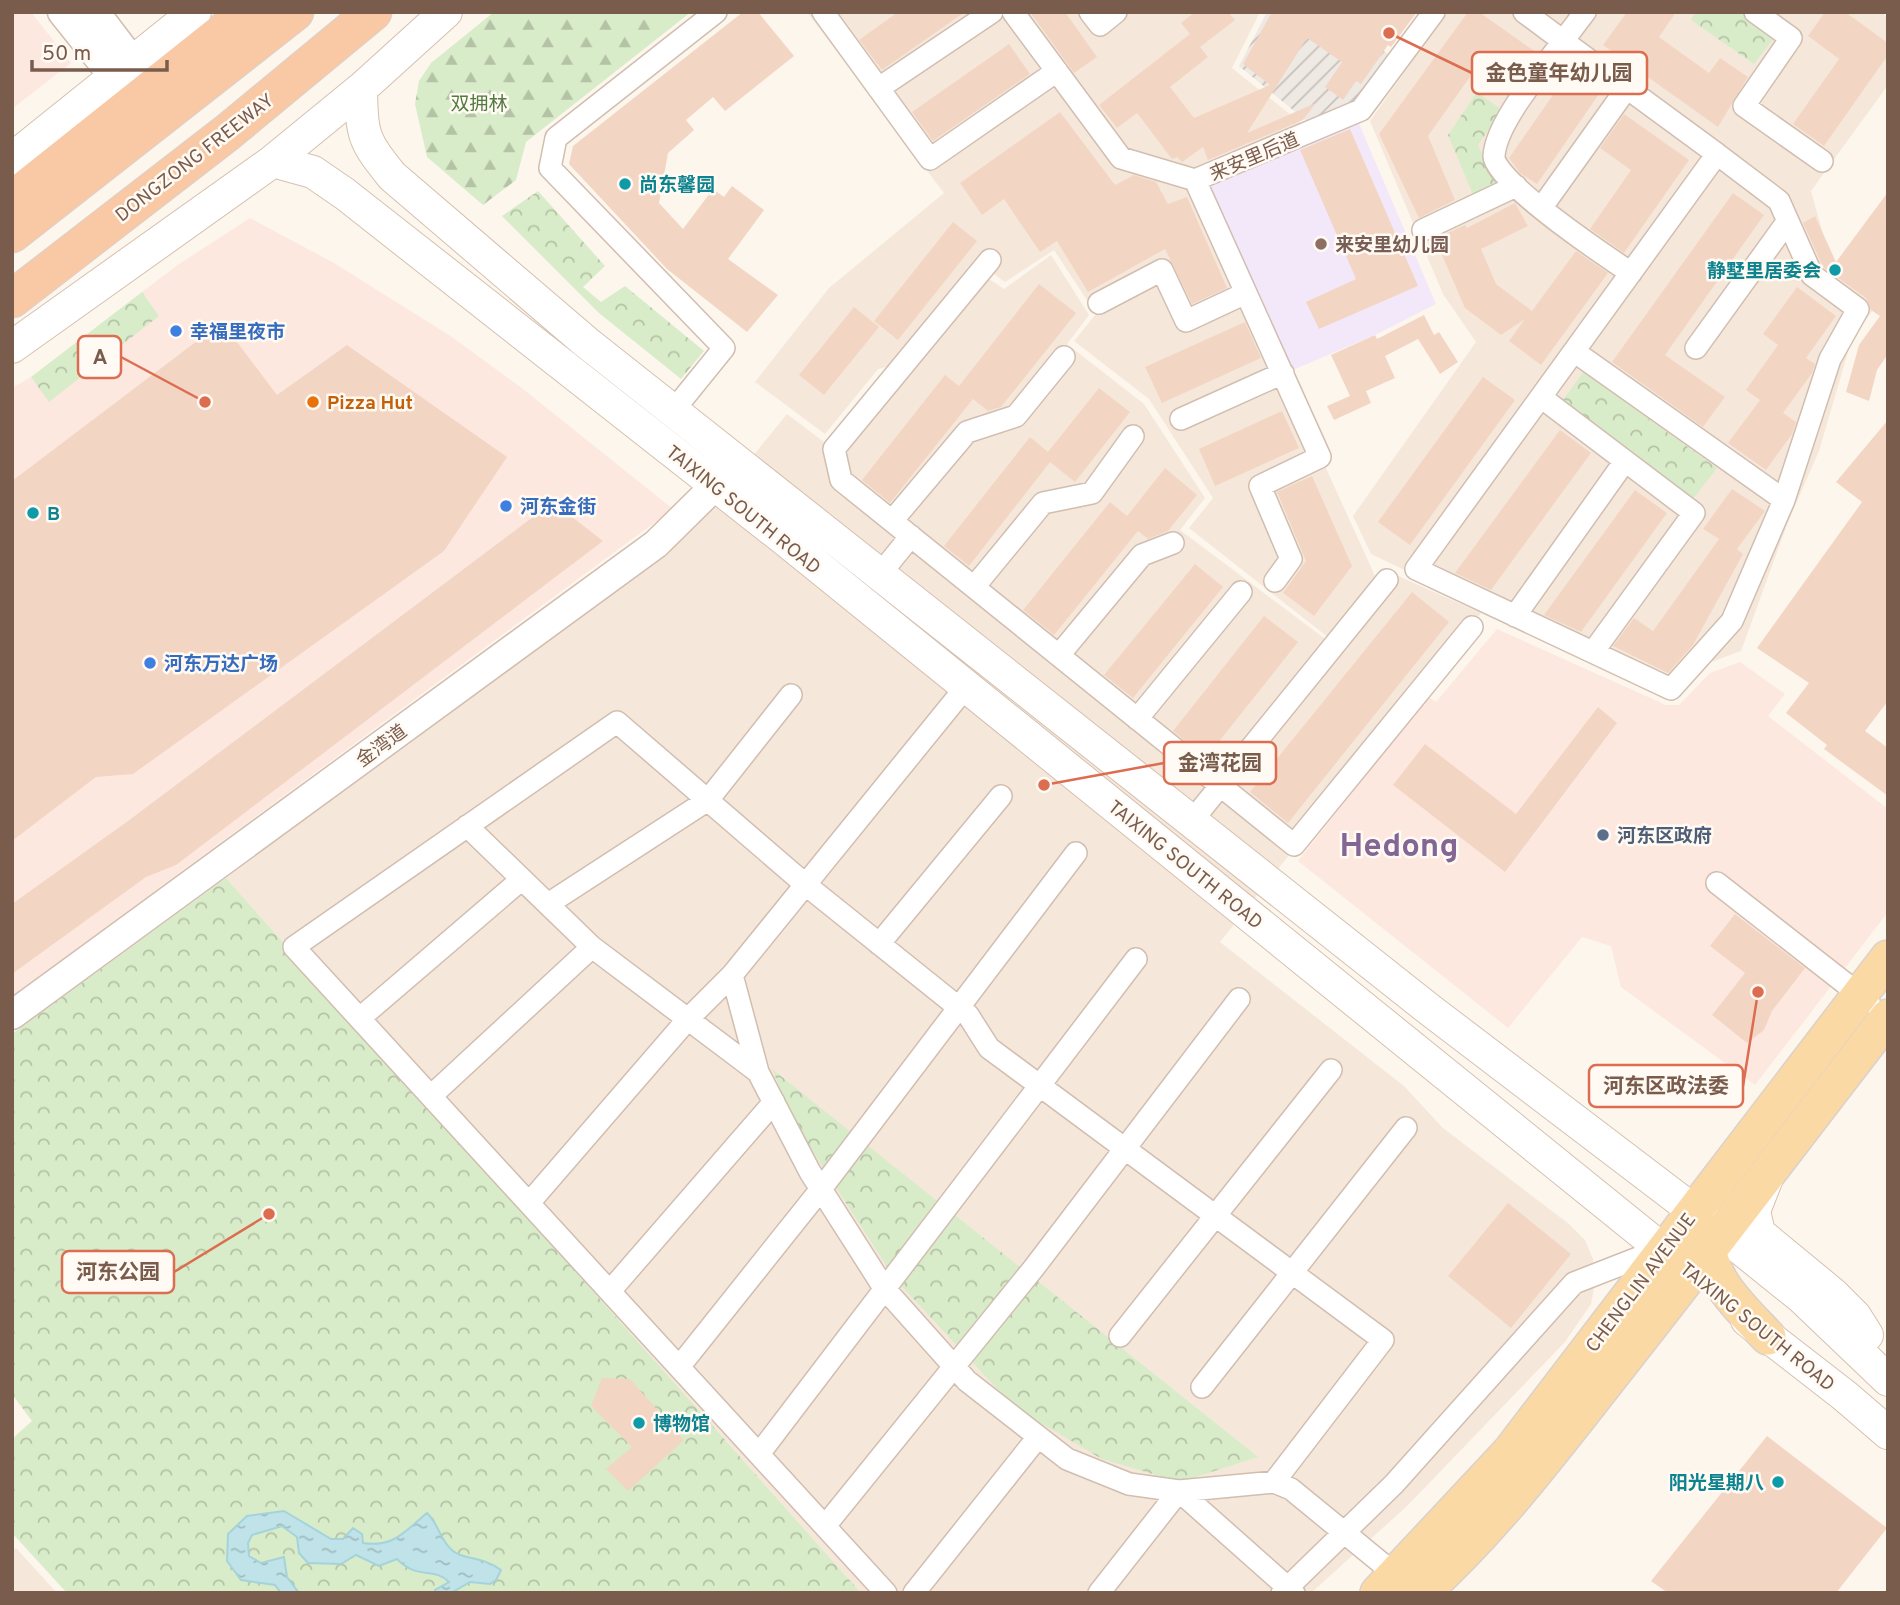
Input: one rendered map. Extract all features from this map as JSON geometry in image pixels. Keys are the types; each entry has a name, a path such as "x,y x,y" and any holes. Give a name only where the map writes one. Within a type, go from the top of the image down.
{"highway":[{"path":"12,200 248,12"},
{"path":"12,234 295,12"},
{"name":"DONGZONG FREEWAY","path":"12,299 228,132 373,12"}],"main road":[{"path":"12,159 195,12"},
{"path":"12,347 274,161 361,89 446,12"},
{"name":"TAIXING SOUTH ROAD","path":"361,89 362,130 367,146 392,176 586,342 1430,1010 1695,1244"},
{"name":"TAIXING SOUTH ROAD","path":"274,161 313,173 345,194 717,486 965,688 1695,1244"},
{"name":"CHENGLIN AVENUE","path":"1413,1588 1519,1490 1695,1244 1743,1145 1888,958"},
{"name":"CHENGLIN AVENUE","path":"1413,1588 1510,1452 1623,1304 1695,1244 1772,1168 1888,1016"},
{"path":"1772,1168 1754,1211 1759,1233 1854,1316 1871,1341 1884,1376"},
{"path":"1695,1244 1720,1284 1768,1337"},
{"path":"1695,1244 1735,1263 1815,1326 1858,1350 1884,1376"},
{"name":"TAIXING SOUTH ROAD","path":"1768,1337 1888,1433"}],"street":[{"path":"62,12 124,69"},
{"path":"95,12 124,69"},
{"path":"673,411 724,348 550,168 556,138 716,12"},
{"path":"879,88 992,12"},
{"name":"来安里后道","path":"1013,12 1121,158 1195,180 1361,110 1434,12"},
{"path":"1090,12 1100,25 1116,12"},
{"path":"1524,12 1628,88 1717,154 1779,201 1812,275 1858,309 1830,359 1784,500 1732,621 1671,689 1416,569 1717,154"},
{"path":"1585,12 1499,133 1494,158 1502,175 1631,274"},
{"path":"1755,12 1791,38 1744,106 1822,161"},
{"path":"830,15 930,159 1056,71"},
{"path":"1542,207 1628,88"},
{"path":"1195,180 1320,457 1260,486 1291,559 1275,581"},
{"path":"1423,230 1516,186"},
{"path":"1696,348 1787,222"},
{"path":"989,260 834,449 841,480 1294,845 1472,627"},
{"path":"1099,303 1162,271 1186,321 1246,293"},
{"path":"1575,352 1784,500"},
{"path":"892,521 967,432 1016,416 1064,357"},
{"path":"1181,419 1283,373"},
{"path":"1542,398 1694,513 1592,652"},
{"path":"974,587 1043,503 1092,493 1133,436"},
{"path":"1515,616 1625,461"},
{"name":"金湾道","path":"12,1016 656,544 717,486 738,462"},
{"path":"880,574 911,536"},
{"path":"1059,656 1142,555 1172,543"},
{"path":"1191,822 1387,580"},
{"path":"1138,719 1241,592"},
{"path":"529,1203 688,1019 732,975 965,688"},
{"path":"548,904 708,800 791,695"},
{"path":"886,1593 294,947 617,722 806,885 968,1015 989,1048 1383,1340 1274,1482"},
{"path":"879,944 1001,796"},
{"path":"467,826 592,947 758,1072"},
{"path":"679,1367 821,1189 1076,853"},
{"path":"360,1018 522,879"},
{"path":"1717,883 1888,1016"},
{"path":"431,1096 592,947"},
{"path":"759,1454 1038,1084 1136,959"},
{"path":"732,975 758,1072 821,1189 884,1288 967,1381 1067,1459 1129,1484 1179,1491 1274,1482 1291,1489 1413,1588"},
{"path":"825,1526 1033,1269 1239,999"},
{"path":"1120,1336 1331,1070"},
{"path":"610,1291 774,1102"},
{"path":"1202,1387 1406,1128"},
{"path":"1179,1491 1288,1591 1394,1484 1574,1283 1695,1244"},
{"path":"914,1593 1038,1437"},
{"path":"1099,1593 1179,1491"}],"shaded area":[{"path":"12,12 31,12 71,63 12,109"},
{"path":"807,12 1260,12 1232,68 1306,127 1192,173 1375,576 1329,638 1189,528 1213,498 1149,399 1074,341 1096,314 1054,250 1005,282 989,270 913,361 878,369 825,434 755,382 829,288 944,193"},
{"path":"1267,12 1328,12 1391,56 1358,106 1310,124 1239,66"},
{"path":"1447,12 1881,12 1888,18 1888,85 1811,191 1831,262 1879,302 1852,338 1819,451 1788,522 1741,651 1706,664 1671,697 1371,554 1353,516 1476,342 1443,294 1370,121"},
{"name":"来安里幼儿园","path":"1357,119 1436,304 1375,335 1288,372 1203,185"},
{"path":"250,218 334,263 452,337 523,389 673,509 12,996 12,388 31,377 49,401 158,316 142,292 179,264"},
{"path":"1051,255 1089,315 1067,344 1144,404 1205,498 1180,530 1332,644 1387,571 1481,613 1220,942 1404,1086 1443,1128 1569,1224 1585,1240 1593,1259 1595,1282 1591,1304 1565,1342 1407,1506 1311,1593 861,1593 226,878 695,527 787,414 824,442 882,376 918,365 989,279 1004,289"},
{"name":"河东区政府","path":"1497,629 1666,705 1679,705 1710,673 1740,662 1785,694 1768,716 1888,809 1888,912 1755,1085 1621,987 1611,946 1582,937 1508,1028 1298,861 1428,697 1436,702"},
{"path":"16,1548 57,1593 12,1593 12,1551"}],"green space":[{"name":"双拥林","path":"494,12 691,12 526,142 516,180 483,205 427,157 415,104 419,81 431,63"},
{"path":"1696,12 1739,12 1774,38 1754,64 1691,20"},
{"path":"1477,92 1502,110 1478,145 1498,188 1474,197 1448,135"},
{"path":"538,191 605,266 583,287 601,302 625,286 704,351 681,379 599,313 502,216"},
{"path":"142,292 159,316 49,402 31,377"},
{"path":"1583,372 1717,468 1689,504 1558,407"},
{"path":"226,878 861,1593 67,1593 12,1533 12,1439 32,1421 12,1394 12,1034"},
{"path":"772,1069 1258,1457 1180,1482 1102,1459 1015,1408 895,1279 795,1124"}],"water":[{"path":"284,1511 331,1539 343,1539 353,1528 362,1534 363,1543 374,1544 398,1537 427,1513 453,1551 487,1562 501,1570 496,1580 490,1584 470,1582 451,1593 436,1593 435,1590 449,1582 438,1575 412,1569 397,1559 379,1566 356,1555 341,1564 308,1563 299,1553 297,1537 282,1526 252,1535 248,1543 249,1556 261,1563 284,1557 287,1577 299,1593 281,1593 275,1585 241,1580 227,1561 228,1534 247,1516"}],"building":[{"name":"尚东馨园","path":"743,12 758,12 794,56 725,111 713,97 686,120 694,130 668,153 659,203 683,229 713,189 724,197 732,186 764,210 728,259 778,295 747,332 667,269 569,164 573,146"},
{"path":"898,12 965,12 882,70 859,40"},
{"path":"1030,12 1065,12 1097,57 1074,73"},
{"path":"1195,12 1228,12 1235,20 1200,47 1208,57 1170,87 1194,118 1270,85 1243,64 1272,12 1417,12 1391,47 1388,45 1361,84 1356,81 1343,100 1325,87 1342,62 1307,38 1247,133 1316,103 1303,120 1208,160 1203,147 1182,162 1177,157 1172,159 1137,113 1117,128 1099,105 1190,34 1181,23"},
{"path":"1468,12 1479,12 1537,53 1511,88 1479,64 1428,136 1455,200 1419,218 1379,134"},
{"path":"1627,12 1676,12 1659,37 1709,73 1720,58 1748,77 1718,127 1603,45"},
{"path":"1825,12 1845,12 1888,43 1888,55 1824,146 1793,124 1839,59 1808,36"},
{"path":"1009,44 1030,74 933,141 912,112"},
{"path":"1569,72 1599,94 1537,184 1520,173 1509,158"},
{"path":"1060,112 1115,185 1134,175 1156,182 1168,204 1187,197 1227,288 1192,304 1165,249 1088,292 1057,241 1040,252 1004,199 982,215 960,183"},
{"path":"1624,114 1689,160 1624,253 1590,229 1631,170 1600,148"},
{"path":"1350,129 1418,286 1319,329 1306,302 1356,279 1300,150"},
{"path":"1888,192 1888,354 1877,370 1869,401 1846,392 1859,345 1880,316 1871,310 1866,298 1823,267 1803,223 1815,216 1836,262"},
{"path":"1733,193 1764,215 1665,355 1725,397 1703,427 1612,362"},
{"path":"1515,203 1528,226 1481,249 1496,284 1532,311 1576,251 1608,273 1541,365 1509,341 1525,319 1501,335 1465,308 1435,239 1465,225 1467,228"},
{"path":"953,222 977,241 898,340 874,321"},
{"path":"1039,284 1076,313 1001,407 988,411 973,399 890,503 862,480 945,375 959,386"},
{"path":"1797,287 1836,316 1806,358 1815,364 1812,373 1783,413 1796,422 1792,434 1766,470 1728,443 1760,400 1746,390 1778,345 1763,334"},
{"path":"854,307 879,327 824,395 799,375"},
{"path":"1424,315 1434,335 1439,332 1458,362 1440,374 1418,339 1385,356 1395,378 1366,391 1371,403 1334,420 1327,406 1350,396 1331,355 1375,335 1377,339"},
{"name":"河东万达广场","path":"222,322 277,395 347,345 507,457 444,551 133,774 96,777 12,841 12,481"},
{"path":"1245,322 1261,358 1162,403 1145,367"},
{"path":"1483,377 1515,400 1410,545 1378,522"},
{"path":"1099,388 1130,412 1075,482 1050,462 969,566 944,546 1030,437 1048,452"},
{"path":"1282,411 1299,448 1215,486 1199,449"},
{"path":"1888,420 1888,701 1865,731 1888,748 1888,796 1824,749 1827,745 1786,713 1809,683 1757,648 1862,502 1836,482"},
{"path":"1560,430 1591,453 1491,590 1455,573"},
{"path":"1165,468 1197,495 1168,531 1148,539 1138,531 1054,635 1023,610 1110,502 1127,516"},
{"path":"1312,476 1352,566 1314,616 1283,593 1306,561 1277,492"},
{"path":"1732,489 1765,511 1737,549 1743,554 1693,645 1668,673 1613,646 1634,618 1653,631 1719,539 1703,529"},
{"path":"1635,490 1667,513 1581,632 1544,615"},
{"path":"553,502 603,541 176,865 146,877 12,974 12,904 128,821"},
{"path":"1195,564 1223,587 1133,698 1104,675"},
{"path":"1412,592 1449,622 1288,823 1250,792"},
{"path":"1264,616 1298,642 1206,758 1173,731"},
{"path":"1598,707 1617,723 1505,872 1393,785 1425,744 1516,814"},
{"path":"1735,914 1805,968 1772,1011 1764,1030 1747,1043 1712,1015 1745,973 1710,946"},
{"path":"1508,1203 1571,1254 1511,1328 1448,1276"},
{"name":"博物馆","path":"602,1378 630,1379 684,1440 628,1491 606,1469 632,1447 591,1406"},
{"name":"阳光星期八","path":"1767,1436 1887,1528 1836,1593 1668,1593 1651,1581"}],"place":[{"name":"金色童年幼儿园","path":"1389,33"},
{"name":"尚东馨园","path":"625,184"},
{"name":"来安里幼儿园","path":"1321,244"},
{"name":"静墅里居委会","path":"1835,270"},
{"name":"幸福里夜市","path":"176,331"},
{"name":"A","path":"205,402"},
{"name":"Pizza Hut","path":"313,402"},
{"name":"河东金街","path":"506,506"},
{"name":"B","path":"33,513"},
{"name":"河东万达广场","path":"150,663"},
{"name":"金湾花园","path":"1044,785"},
{"name":"河东区政府","path":"1603,835"},
{"name":"河东区政法委","path":"1758,992"},
{"name":"河东公园","path":"269,1214"},
{"name":"博物馆","path":"639,1423"},
{"name":"阳光星期八","path":"1778,1482"}],"district":[{"name":"Hedong","path":"1399,844"}]}
